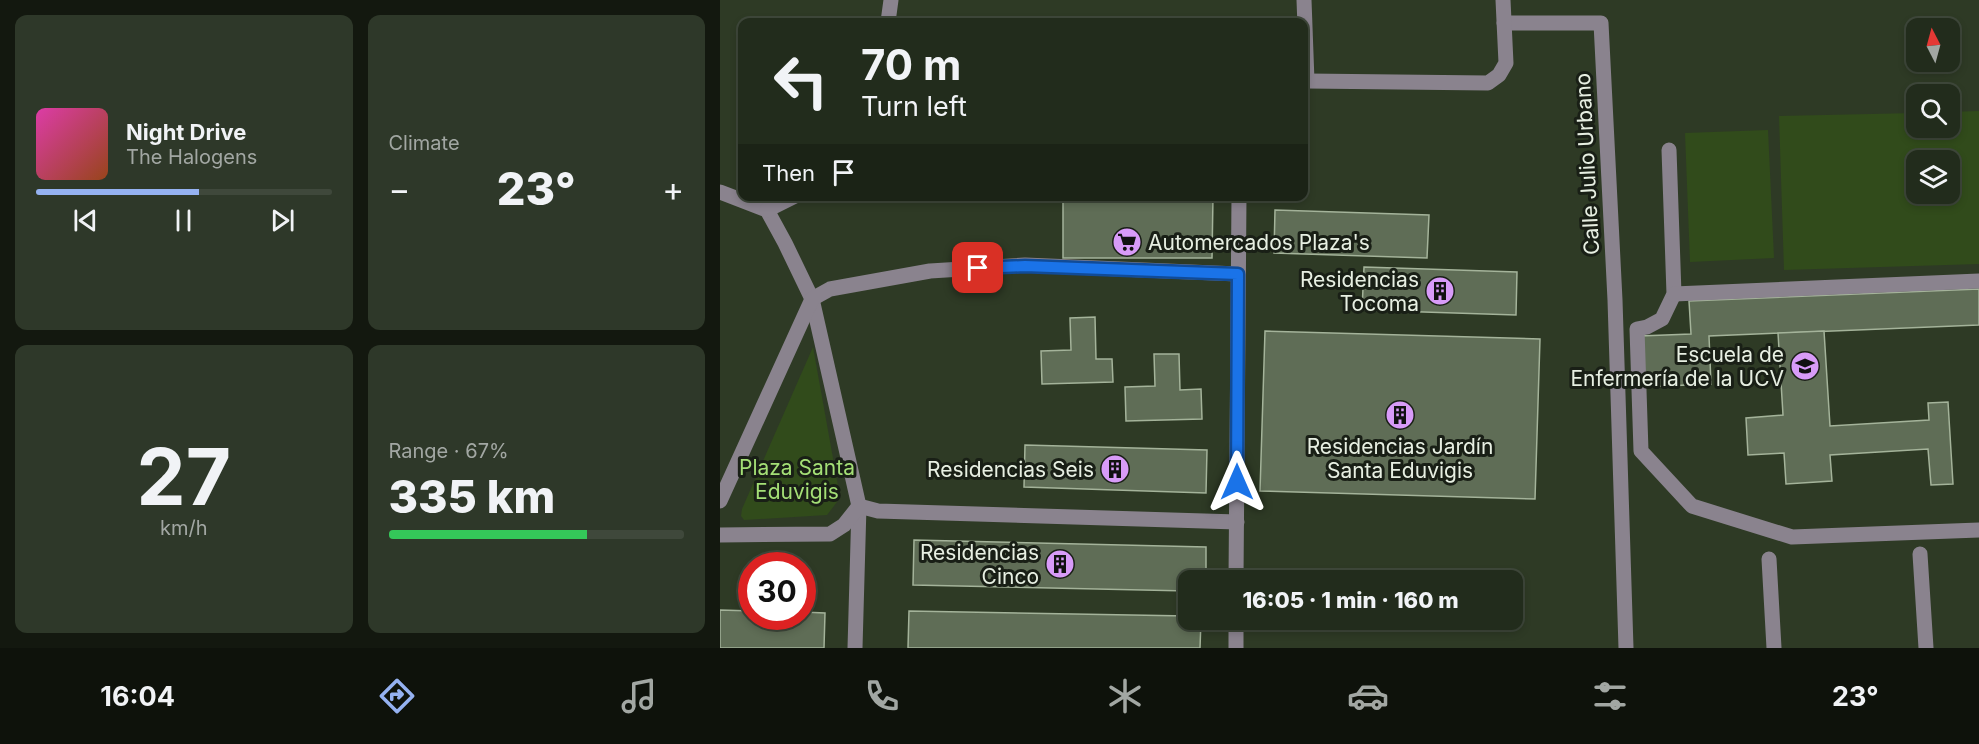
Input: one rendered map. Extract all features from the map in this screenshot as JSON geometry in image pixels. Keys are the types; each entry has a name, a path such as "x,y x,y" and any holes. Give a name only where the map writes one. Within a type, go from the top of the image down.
{"street":[{"path":"889,18 891,0"},
{"path":"1304,0 1304,18"},
{"path":"1308,84 1488,83 1499,75 1506,63 1503,0"},
{"name":"Calle Julio Urbano","path":"1504,23 1601,23 1615,300 1626,648"},
{"path":"1669,150 1674,294 1662,319 1647,327 1637,329 1641,451 1692,506 1792,537 1979,530"},
{"path":"720,192 738,199"},
{"path":"744,201 767,210 812,299 860,506 855,648"},
{"path":"767,210 785,201"},
{"path":"1236,570 1239,201"},
{"path":"720,501 812,299 830,290 930,271 1013,266 1238,274"},
{"path":"1674,294 1979,280"},
{"path":"860,506 878,511 1237,522"},
{"path":"720,535 830,534 844,525 860,506"},
{"path":"1920,554 1926,648"},
{"path":"1769,559 1774,648"},
{"path":"1236,630 1236,648"}],"green space":[{"path":"1979,111 1979,264 1784,270 1779,116 1906,113 1906,138 1960,138 1960,112"},
{"path":"1768,130 1774,258 1690,262 1685,133"},
{"name":"Plaza Santa Eduvigis","path":"813,347 838,486 837,502 827,515 744,520 741,516 742,509"}],"building":[{"path":"1063,201 1213,201 1212,258 1063,258"},
{"path":"1275,210 1429,215 1427,258 1274,253"},
{"name":"Residencias Tocoma","path":"1364,267 1517,272 1516,315 1362,310"},
{"path":"1979,289 1979,325 1709,336 1711,384 1642,387 1640,336 1691,334 1689,301"},
{"path":"1095,317 1096,359 1112,359 1113,382 1042,384 1041,351 1071,350 1070,318"},
{"name":"Residencias Jardín Santa Eduvigis","path":"1265,331 1540,339 1535,499 1260,491"},
{"path":"1824,331 1830,426 1929,420 1928,403 1948,402 1953,484 1931,485 1928,449 1830,455 1832,481 1786,484 1784,453 1748,455 1746,418 1783,415 1778,333"},
{"path":"1154,354 1179,354 1180,390 1201,389 1202,419 1126,421 1125,387 1155,386"},
{"name":"Residencias Seis","path":"1025,445 1207,450 1206,493 1024,487"},
{"name":"Residencias Cinco","path":"914,540 1206,547 1206,570 1178,570 1178,591 913,585"},
{"path":"720,610 738,611 738,630 816,630 816,613 825,613 824,648 720,648"},
{"path":"909,611 1178,616 1178,630 1201,630 1200,648 908,648"}],"place":[{"name":"Automercados Plaza's","path":"1127,242"},
{"name":"Residencias Tocoma","path":"1440,291"},
{"name":"Escuela de Enfermería de la UCV","path":"1805,366"},
{"name":"Residencias Jardín Santa Eduvigis","path":"1400,415"},
{"name":"Residencias Seis","path":"1115,469"},
{"name":"Residencias Cinco","path":"1060,564"}],"route":[{"path":"978,268 1025,266 1238,274 1237,482"}]}
